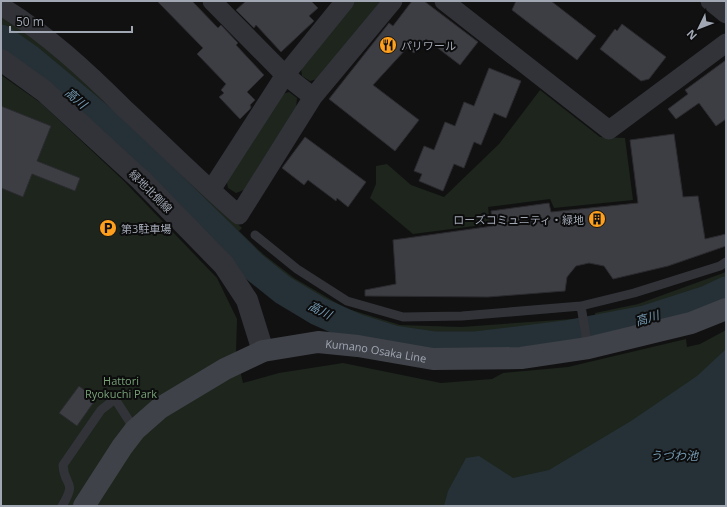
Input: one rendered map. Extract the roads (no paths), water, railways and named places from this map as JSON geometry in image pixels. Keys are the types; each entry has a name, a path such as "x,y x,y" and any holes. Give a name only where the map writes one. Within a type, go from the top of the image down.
{"main road":[{"name":"Kumano Osaka Line","path":"84,506 122,447 135,430 160,408 224,370 263,351 318,342 358,346 433,359 521,358 588,348 691,323 726,309"}],"street":[{"path":"212,1 285,75 313,97"},
{"path":"210,190 285,75 345,1"},
{"path":"1,6 17,16 81,66 210,190 239,215 313,97 393,1"},
{"path":"444,1 609,130 726,43"},
{"path":"710,1 726,14"},
{"name":"緑地北側線","path":"1,60 50,96 141,180 224,265 247,300 263,351"}],"lane":[{"path":"255,235 297,270 347,301 403,317 462,316 580,306 634,293 720,266 726,262"},
{"path":"580,306 588,348"},
{"path":"62,506 69,495 70,486 63,471 63,464 101,410 115,399 135,430"}],"water":[{"name":"うづわ池","path":"726,349 726,506 444,506 448,491 466,458 479,456 513,478 549,470 631,421 697,376"}],"waterway":[{"name":"高川","path":"1,39 28,58 118,133 253,266 283,290 318,311 356,328 394,340 435,346 476,346 566,335 645,320 707,300 726,291"}],"place":[{"name":"パリワール","path":"388,45"},
{"name":"ローズコミュニティ・緑地","path":"597,219"},
{"name":"第3駐車場","path":"108,228"}],"park label":[{"name":"Hattori Ryokuchi Park","path":"121,386"}]}
